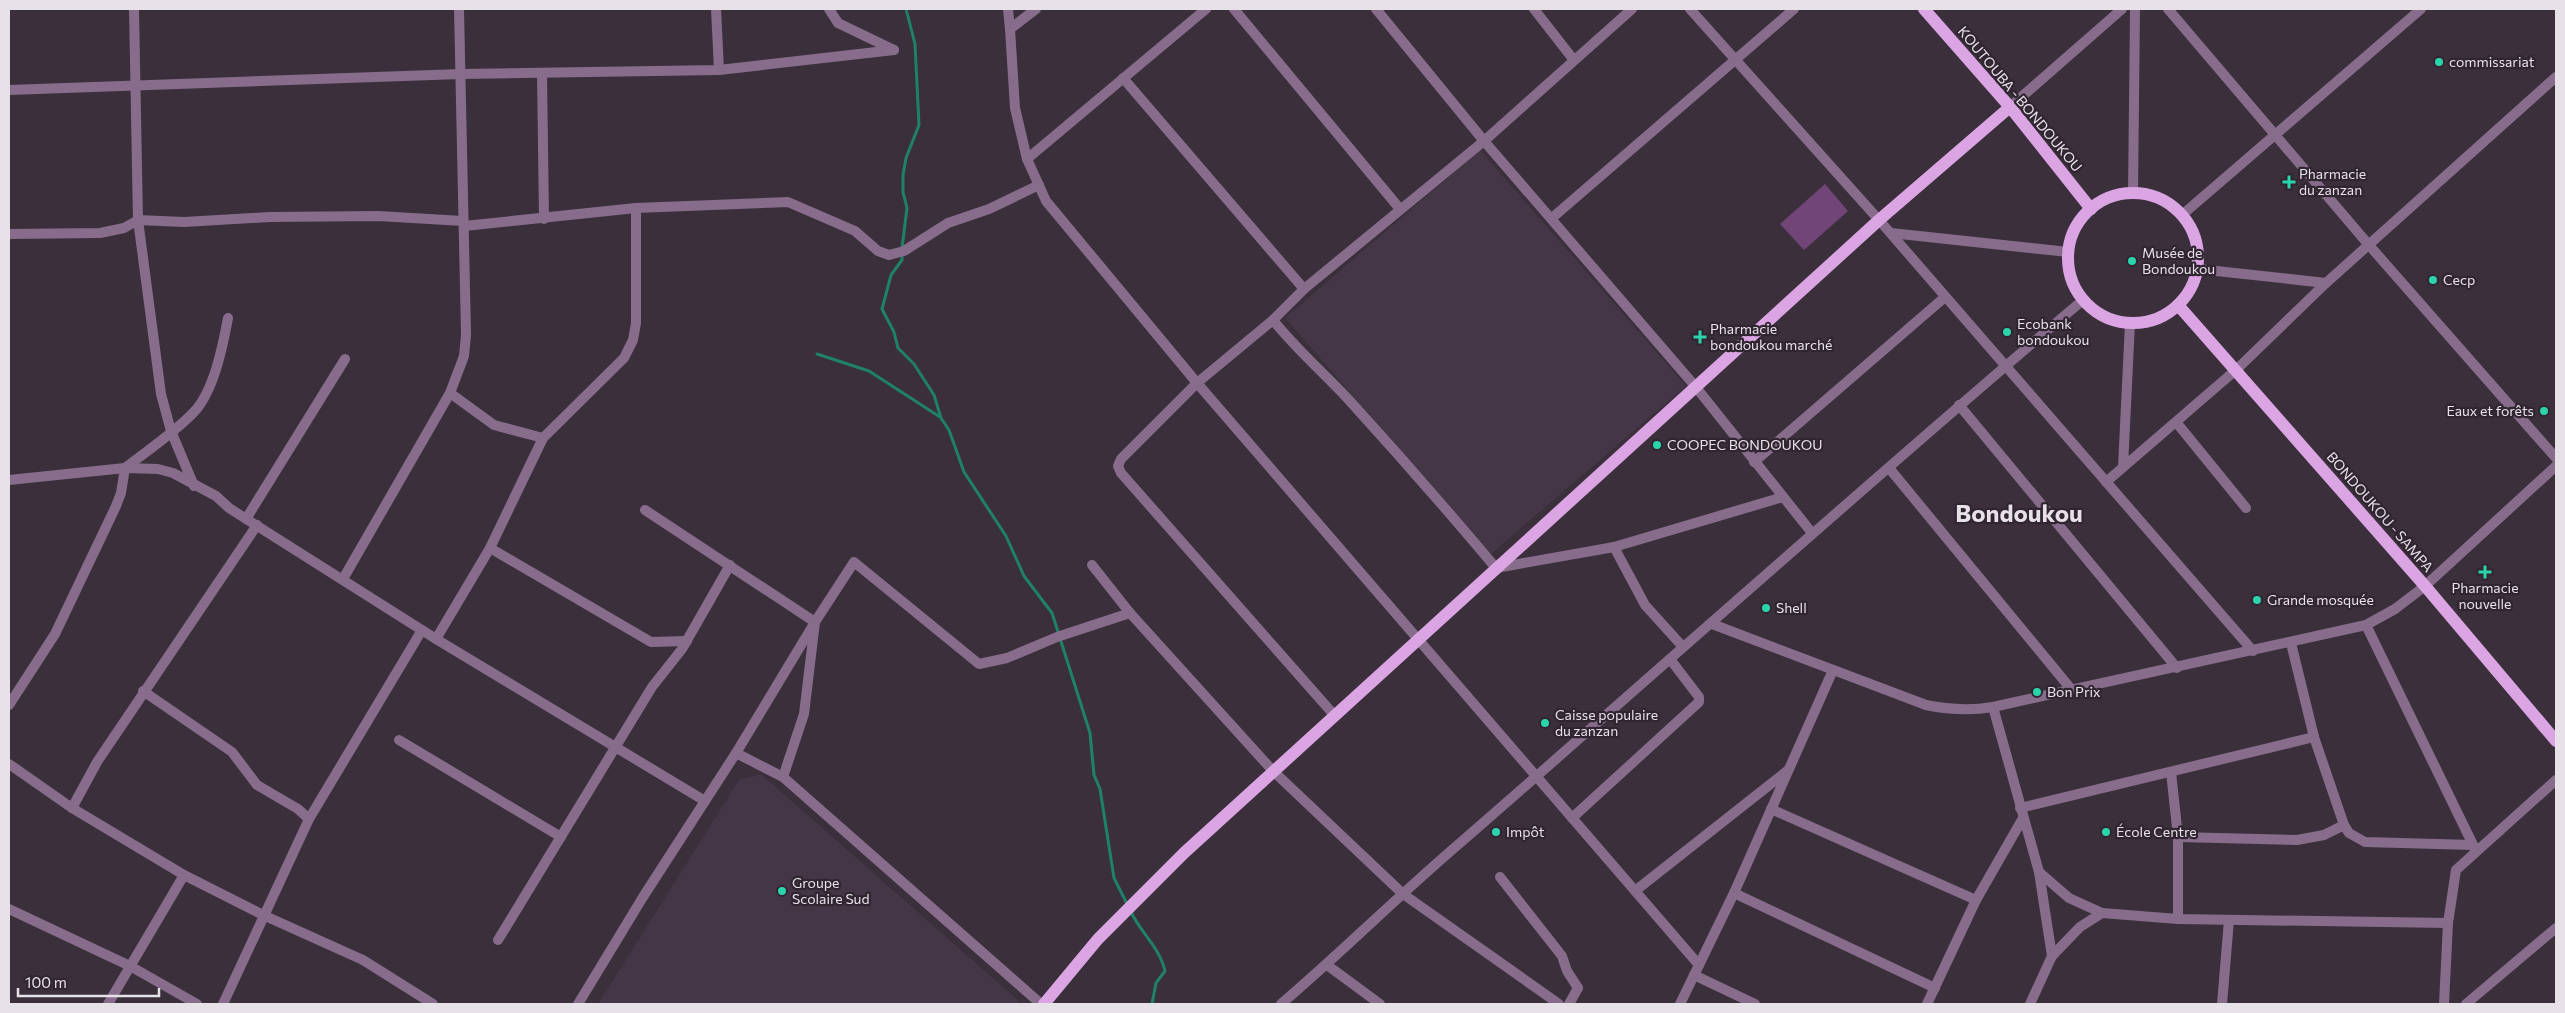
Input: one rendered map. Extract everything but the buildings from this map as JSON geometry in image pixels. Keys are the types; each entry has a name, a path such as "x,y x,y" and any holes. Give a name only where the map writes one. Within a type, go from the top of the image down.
{"main road":[{"name":"KOUTOUBA - BONDOUKOU","path":"1924,9 2010,107 2091,209"},
{"path":"1042,1004 1098,939 1135,901 1273,771 1879,220 2010,107"},
{"path":"2133,194 2160,199 2182,215 2196,240 2198,269 2191,289 2178,305 2156,319 2130,323 2104,316 2083,300 2071,277 2068,252 2076,228 2091,209 2111,198 2133,194"},
{"name":"BONDOUKOU - SAMPA","path":"2178,305 2425,586 2556,741"}],"street":[{"path":"134,9 137,85 138,220 161,394 170,431 194,486"},
{"path":"343,579 450,393 464,356 459,9"},
{"path":"716,9 720,70"},
{"path":"9,90 461,74 720,70 894,51 894,48 838,23 829,9"},
{"path":"1008,9 1015,108 1026,159 1046,201 1197,383 1536,779 1635,891 1696,970 1755,1004"},
{"path":"1010,29 1036,9"},
{"path":"1026,159 1206,9"},
{"path":"1234,9 1400,209"},
{"path":"1376,9 1484,140 1695,386 1812,533"},
{"path":"1534,9 1573,59"},
{"path":"1335,716 1121,473 1118,466 1121,459 1197,383 1273,320 1304,289 1484,140 1573,59 1632,9"},
{"path":"1690,9 1891,233 2253,651"},
{"path":"1552,218 1794,9"},
{"path":"2010,107 2122,9"},
{"path":"2133,194 2135,9"},
{"path":"2168,9 2368,244 2556,458"},
{"path":"2182,215 2421,9"},
{"path":"542,73 544,219"},
{"path":"2106,482 2237,370 2368,244 2556,76"},
{"path":"1123,78 1304,289"},
{"path":"9,234 100,233 124,228 138,220 184,222 270,217 378,216 463,224 544,219 636,208 794,203 855,231 878,251 888,255 904,251 948,223 989,209 1038,185"},
{"path":"436,639 490,548 543,438 624,358 633,340 636,323 636,208"},
{"path":"1891,233 2068,252"},
{"path":"2198,269 2326,283"},
{"path":"1754,462 1945,297"},
{"path":"1281,1004 1683,647 1712,624 1812,533 2083,300"},
{"path":"9,705 55,634 116,506 121,493 125,468 195,411 207,390 224,344 228,318"},
{"path":"1273,320 1292,344 1342,393 1421,478 1496,568 1614,547 1783,497"},
{"path":"2123,467 2130,323"},
{"path":"246,518 345,359"},
{"path":"450,393 494,425 543,438"},
{"path":"1959,405 2177,668"},
{"path":"2176,422 2246,508"},
{"path":"1712,624 1926,705 1948,710 1971,711 1993,707 2366,625 2395,609 2425,586 2556,466"},
{"path":"9,480 125,468 158,469 173,473 194,486 216,496 228,508 436,639 705,801"},
{"path":"1889,468 2071,689"},
{"path":"645,510 815,622"},
{"path":"72,808 97,762 143,691 257,525"},
{"path":"1614,547 1646,605 1683,647"},
{"path":"490,548 651,642 687,641"},
{"path":"578,1004 854,562 978,664 1007,658 1057,637 1130,613"},
{"path":"498,940 652,687 687,641 730,565"},
{"path":"1092,565 1130,613 1273,771 1403,894 1560,1004"},
{"path":"783,777 804,714 815,622"},
{"path":"2366,625 2475,848"},
{"path":"223,1004 309,819 422,630"},
{"path":"2291,643 2314,737 2344,825 2349,833 2365,842 2475,848"},
{"path":"1572,818 1699,702 1699,697 1670,659"},
{"path":"1680,1004 1734,893 1833,670"},
{"path":"143,691 232,752 257,785 298,809 309,819"},
{"path":"1993,707 2039,872 2052,956"},
{"path":"1927,1004 1976,900 2021,813 2171,772 2314,737"},
{"path":"400,740 560,837"},
{"path":"736,753 783,777 1042,1004"},
{"path":"9,764 72,808 184,875 263,915 363,960 433,1004"},
{"path":"1635,891 1789,769"},
{"path":"2171,772 2178,837 2178,919"},
{"path":"2444,1004 2448,923 2456,870 2475,848 2556,780"},
{"path":"1771,809 1976,900"},
{"path":"2178,837 2297,840 2324,835 2344,825"},
{"path":"2039,872 2069,898 2102,913 2178,919 2448,923"},
{"path":"108,1004 184,875"},
{"path":"1500,877 1562,956 1567,971 1578,988 1569,1004"},
{"path":"1734,893 1935,988"},
{"path":"10,913 130,966 196,1004"},
{"path":"2030,1004 2052,956 2080,927 2102,913"},
{"path":"2222,1004 2229,920"},
{"path":"2466,1004 2556,928"},
{"path":"1327,965 1380,1004"}],"shaded area":[{"path":"1480,150 1686,386 1491,554 1285,318"},
{"path":"1825,184 1848,211 1804,250 1780,224"},
{"name":"Groupe Scolaire Sud","path":"761,774 1020,1002 1018,1004 598,1004 739,780"}],"waterway":[{"path":"902,248 907,208 903,192 903,175 906,158 919,125 915,44 906,9"},
{"path":"902,254 902,260 891,275 882,309 894,332 898,348 914,364 934,395 941,418 949,430 964,472 1006,536 1024,576 1052,613 1090,733 1094,775 1100,789 1114,878 1127,904"},
{"path":"817,354 869,371 940,417"},
{"path":"1131,912 1155,948 1165,971 1156,983 1152,1004"}],"place":[{"name":"commissariat","path":"2439,62"},
{"name":"Pharmacie du zanzan","path":"2289,182"},
{"name":"Musée de Bondoukou","path":"2132,261"},
{"name":"Cecp","path":"2433,280"},
{"name":"Ecobank bondoukou","path":"2007,332"},
{"name":"Pharmacie bondoukou marché","path":"1700,337"},
{"name":"Eaux et forêts","path":"2544,411"},
{"name":"COOPEC BONDOUKOU","path":"1657,445"},
{"name":"Pharmacie nouvelle","path":"2485,572"},
{"name":"Grande mosquée","path":"2257,600"},
{"name":"Shell","path":"1766,608"},
{"name":"Bon Prix","path":"2037,692"},
{"name":"Caisse populaire du zanzan","path":"1545,723"},
{"name":"Impôt","path":"1496,832"},
{"name":"École Centre","path":"2106,832"},
{"name":"Groupe Scolaire Sud","path":"782,891"}],"district":[{"name":"Bondoukou","path":"2019,514"}]}
